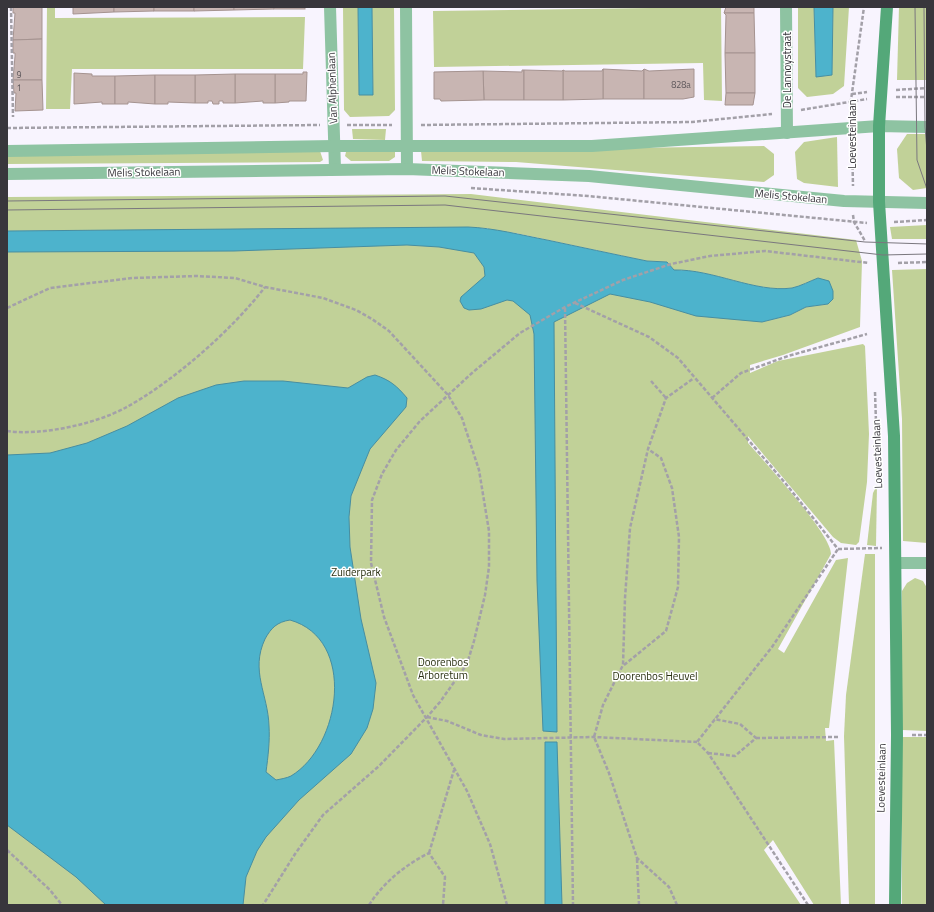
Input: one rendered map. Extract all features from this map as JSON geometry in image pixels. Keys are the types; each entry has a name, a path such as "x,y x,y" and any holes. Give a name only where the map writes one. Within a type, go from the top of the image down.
{"main road":[{"name":"Loevesteinlaan","path":"887,7 879,126 879,202 894,436 896,563 895,905"}],"street":[{"name":"Van Alphenlaan","path":"330,7 335,169"},
{"path":"406,7 408,125 407,169"},
{"name":"De Lannoystraat","path":"786,7 787,133"},
{"name":"Melis Stokelaan","path":"7,151 334,146 592,146 879,126 927,127"},
{"name":"Melis Stokelaan","path":"7,174 407,169 589,176 853,202 927,203"},
{"path":"896,563 927,563"}],"path":[{"path":"11,7 12,117"},
{"name":"Loevesteinlaan","path":"864,7 851,100 854,222 864,239 866,247"},
{"path":"7,128 692,122 787,113 851,100"},
{"name":"Melis Stokelaan","path":"470,188 588,196 854,222"},
{"path":"507,905 490,844 467,791 454,770 427,717 413,695 384,617 371,563 372,500 382,474 396,450 420,421 520,333 565,307 623,280 671,264 710,256 765,251 870,263"},
{"path":"869,258 870,271"},
{"path":"884,263 927,262"},
{"path":"7,308 50,288 132,278 196,276 235,278 265,287 323,298 372,318 389,331 448,395 462,418 479,470 489,531 489,567 479,622 467,664 440,702 427,717 379,766 323,815 295,854 263,905"},
{"path":"7,431 18,433 48,431 77,425 124,408 147,394 192,361 250,307 265,287"},
{"path":"575,303 649,337 678,358 786,484 838,549 772,648 697,742"},
{"path":"565,307 573,905"},
{"path":"712,398 741,373 788,356 867,334"},
{"path":"639,905 637,858 609,773 594,736 603,705 623,665 625,598 630,528 648,449 666,398 694,378"},
{"path":"651,381 666,398"},
{"name":"Loevesteinlaan","path":"874,389 878,484"},
{"path":"623,665 666,631 678,587 679,537 672,488 661,458 648,449"},
{"path":"880,540 880,555"},
{"path":"427,717 447,721 492,738 594,736 697,742 708,753 808,905"},
{"path":"714,719 740,724 756,738"},
{"path":"708,753 735,756 756,738 838,737"},
{"path":"443,905 445,878 430,853 454,770"},
{"path":"7,850 50,890 62,905"},
{"path":"369,905 377,892 410,862 430,853"},
{"path":"637,858 669,887 678,905"}],"green space":[{"path":"47,7 55,7 55,18 305,17 303,69 72,69 70,109 46,109"},
{"path":"343,7 358,7 359,94 373,95 372,7 394,7 395,110 389,116 350,117 344,110"},
{"path":"721,7 722,101 704,100 703,63 434,67 433,11"},
{"path":"798,7 814,7 816,76 832,75 833,7 849,7 844,86 833,94 807,97 798,88"},
{"path":"899,7 927,7 927,80 897,80"},
{"path":"352,129 386,129 385,140 353,139"},
{"path":"907,134 927,134 927,188 913,190 899,178 897,149"},
{"path":"837,137 838,187 804,183 797,179 795,152 804,142"},
{"path":"764,146 774,154 774,175 764,182 516,162 422,161 421,151"},
{"path":"320,151 323,160 320,162 7,164 7,155"},
{"path":"346,152 395,152 395,157 389,161 351,161 345,156"},
{"name":"Zuiderpark","path":"471,194 856,240 862,261 860,327 783,355 750,365 750,373 778,361 863,344 865,346 869,434 867,482 859,542 856,545 841,543 833,537 748,436 748,443 782,481 821,531 831,554 778,649 784,653 836,560 848,558 829,728 825,728 826,741 834,740 841,905 814,905 773,840 764,850 801,905 7,905 7,240 464,238 762,322 790,315 806,307 828,304 833,299 833,291 818,278 792,288 778,289 763,287 704,273 674,270 667,262 647,261 515,233 493,231 487,228 7,231 7,197"},
{"path":"927,225 927,239 892,239 890,227"},
{"path":"927,269 927,543 903,541 902,419 892,270"},
{"path":"877,485 876,546 867,545 873,493"},
{"path":"865,554 875,554 875,905 849,905 844,736 846,695"},
{"path":"915,578 923,581 927,588 927,731 902,730 902,591 907,583"},
{"path":"902,737 927,737 927,905 902,905"}],"water":[{"path":"358,7 372,7 373,95 359,95"},
{"path":"814,7 833,7 832,75 816,77"},
{"path":"468,227 508,232 647,261 667,262 674,270 704,273 763,287 778,289 792,288 818,278 829,281 833,291 833,299 828,304 806,307 790,315 762,322 696,316 650,302 610,294 554,322 557,732 543,731 537,581 534,334 530,315 513,301 507,300 481,309 469,310 464,308 460,301 461,297 485,276 484,267 474,253 439,247 407,245 234,251 7,252 7,231"},
{"path":"375,375 389,381 407,398 406,407 370,449 351,496 349,517 350,547 361,619 376,683 373,709 367,728 351,754 299,800 266,837 257,851 246,877 243,905 106,905 76,877 7,825 7,455 50,453 87,443 127,426 178,398 216,385 244,381 283,381 348,388 367,377","holes":["290,620 311,631 325,648 333,670 334,694 330,718 321,742 308,761 291,776 276,780 266,772 269,726 268,714 259,672 261,651 265,639 275,626 281,622"]},
{"path":"545,742 557,742 562,905 545,905"}],"building":[{"path":"13,7 42,7 42,39 13,40 15,13 13,13"},
{"path":"73,7 114,7 114,12 73,14"},
{"path":"114,7 154,7 154,11 114,12"},
{"path":"154,7 194,7 194,11 154,11"},
{"path":"194,7 234,7 234,10 194,11"},
{"path":"234,7 274,7 274,9 234,10"},
{"path":"274,7 305,7 305,9 274,9"},
{"path":"726,7 754,7 754,13 724,13"},
{"path":"724,13 754,13 755,53 725,53 726,15"},
{"path":"42,39 42,80 13,80 15,53 13,53 13,40"},
{"path":"725,53 755,53 755,93 726,93"},
{"path":"603,69 642,71 644,69 644,99 603,99"},
{"path":"603,69 603,99 563,100 563,70 602,71"},
{"path":"644,69 649,71 694,69 694,97 683,99 644,99"},
{"path":"522,70 524,70 524,100 484,100 483,71 522,72"},
{"path":"524,70 563,70 563,100 524,100"},
{"path":"483,71 484,100 441,101 440,99 434,99 434,72"},
{"path":"303,72 307,72 306,101 275,103 275,74 303,74"},
{"path":"74,73 92,74 92,76 115,76 115,104 102,104 102,102 74,104"},
{"path":"235,74 275,74 275,103 263,103 263,101 235,103"},
{"path":"235,74 235,103 223,103 223,101 219,101 219,104 213,104 212,101 208,101 208,103 195,103 195,75"},
{"path":"155,75 155,104 128,102 128,104 115,104 115,76"},
{"path":"155,75 195,75 195,103 168,102 168,104 155,104"},
{"path":"13,80 42,80 43,110 15,111 16,93 14,93"},
{"path":"726,93 755,93 753,105 725,105"}],"tram line":[{"path":"915,7 917,160 927,189"},
{"path":"924,7 925,127 927,151"},
{"path":"7,201 445,196 865,242 927,244"},
{"path":"7,210 445,205 883,255 927,254"}],"park label":[{"name":"Doorenbos Arboretum","path":"443,668"},
{"name":"Doorenbos Heuvel","path":"655,676"}]}
